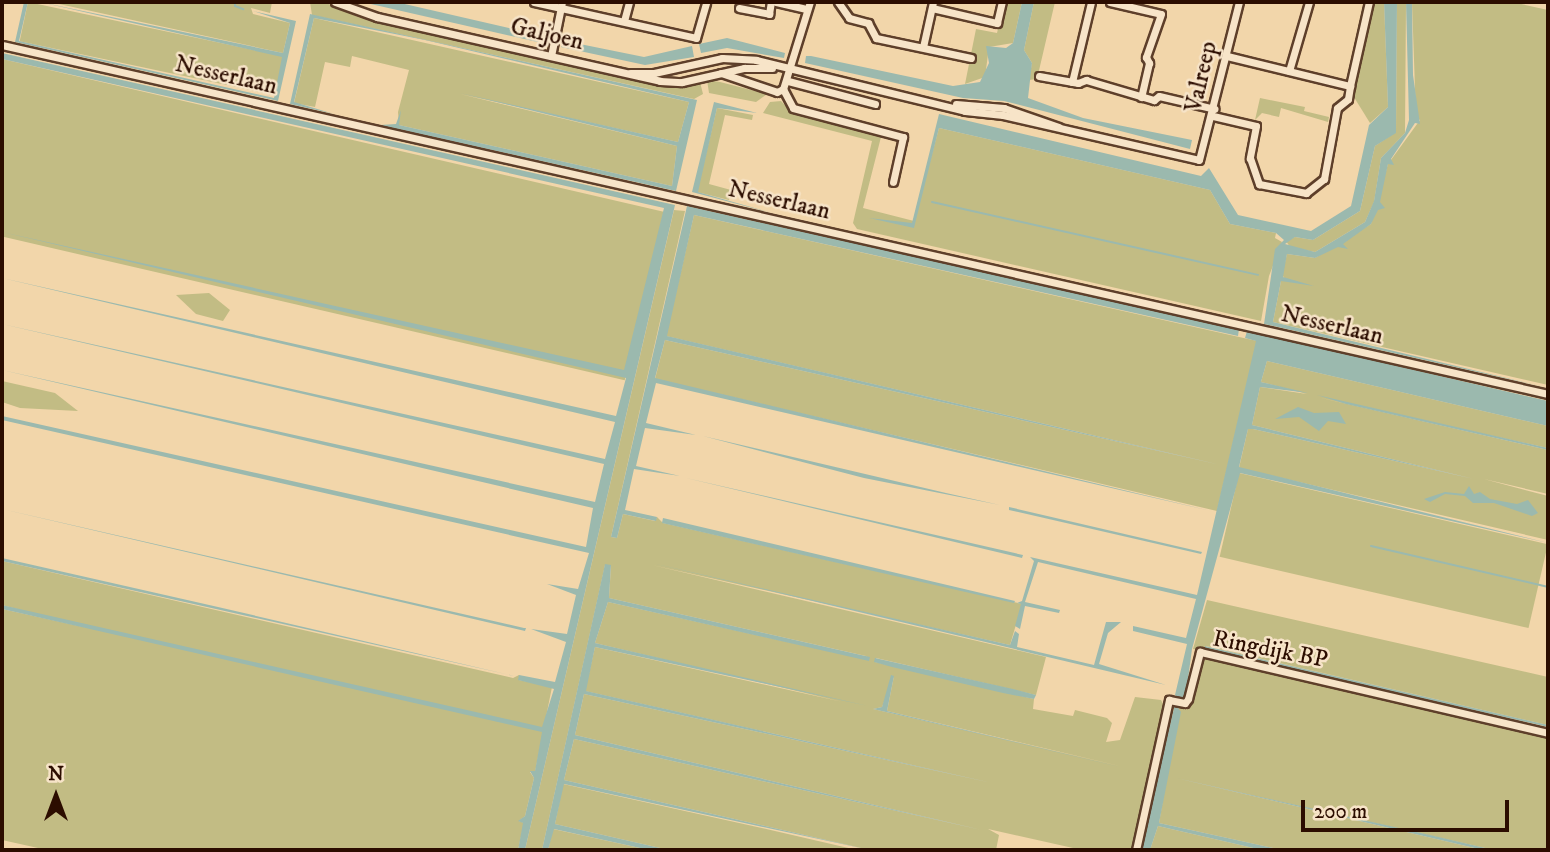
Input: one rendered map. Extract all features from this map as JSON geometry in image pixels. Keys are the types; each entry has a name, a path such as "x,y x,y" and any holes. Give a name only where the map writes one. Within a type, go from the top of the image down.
{"street":[{"name":"Galjoen","path":"335,2 377,17 682,82 763,67 790,69"},
{"path":"534,2 562,5 695,38 706,2"},
{"path":"624,22 629,2"},
{"path":"721,73 777,92 783,89 788,81 808,5 774,2 769,14 739,8"},
{"path":"838,2 849,18 868,23 876,38 971,58"},
{"path":"923,47 933,5 997,23 1002,2"},
{"path":"1072,82 1091,2"},
{"path":"1110,2 1161,14 1146,57 1149,63 1141,97"},
{"name":"Valreep","path":"1199,160 1214,113 1239,2"},
{"path":"1289,71 1309,2"},
{"path":"1038,76 1072,82 1086,80 1256,126 1250,158 1259,184 1306,192 1324,179 1337,108 1348,99 1369,2"},
{"path":"551,55 562,5"},
{"name":"Nesserlaan","path":"2,45 1548,394"},
{"path":"1227,56 1350,86"},
{"name":"Galjoen","path":"630,73 654,73 737,57 937,102 1004,108 1080,134 1199,160"},
{"path":"788,81 875,104"},
{"path":"783,89 793,108 903,137 893,182"},
{"name":"Ringdijk BP","path":"1136,850 1169,700 1177,702 1188,699 1200,652 1548,733"}],"shaded area":[{"path":"28,2 283,56 275,95 20,41"},
{"path":"50,2 272,2 270,13 251,8 253,14 290,23 283,53"},
{"path":"310,2 324,2 358,17 661,84 700,82 703,94 694,99 312,15"},
{"path":"1004,2 1022,2 1013,43 989,47 985,77 965,84 976,29 997,33"},
{"path":"1034,2 1055,2 1037,79 1029,80 1032,63 1024,50"},
{"path":"1372,2 1384,2 1388,107 1370,123 1352,94"},
{"path":"1397,2 1406,2 1405,133 1381,158 1374,202 1365,222 1315,252 1290,247 1286,241 1295,237 1313,240 1360,211 1375,146 1396,132"},
{"path":"1412,2 1512,2 1548,10 1548,385 1273,322 1281,281 1287,281 1282,275 1287,254 1315,258 1371,224 1388,164 1420,120 1416,118"},
{"path":"314,18 689,102 678,142 460,94 677,146 672,186 399,125 398,112 409,70 352,56 350,67 325,62 315,107 294,103"},
{"path":"2,59 664,212 625,380 2,237"},
{"path":"707,80 767,94 756,102 709,93"},
{"path":"1260,98 1305,107 1304,111 1329,117 1328,122 1281,108 1279,117 1262,113 1255,120"},
{"path":"781,101 793,114 881,137 863,208 914,221 939,128 1210,190 1230,224 1276,233 1275,238 1282,242 1269,276 1261,321 857,229 853,223 872,141 763,113 770,102"},
{"path":"717,108 753,115 752,120 725,115 709,184 731,190 729,200 697,192"},
{"path":"674,210 685,211 611,537 617,538 623,514 655,521 657,517 663,523 1022,604 1010,645 652,565 1046,657 1036,695 876,658 875,662 1034,699 1033,709 1073,716 1075,710 1107,718 1112,723 1106,742 1120,740 1135,697 1161,700 1165,708 1135,850 1082,850 988,829 999,835 996,850 870,850 564,780 574,739 982,830 575,735 584,694 992,783 585,691 595,647 843,702 595,643 608,602 869,660 866,656 609,598 611,566 605,565 542,850 525,850","holes":["894,676 887,711 1124,767 873,709 882,707"]},
{"path":"694,215 1257,341 1217,511 655,379 665,340 1221,465 666,336"},
{"path":"209,293 230,310 223,321 196,314 176,295"},
{"path":"1267,361 1548,426 1548,448 1317,397 1548,450 1548,494 1484,479 1548,496 1548,540 1239,468 1248,429 1253,429 1474,479 1252,425 1260,387 1307,394 1261,382"},
{"path":"2,381 55,393 78,411 20,408 2,402"},
{"path":"1239,473 1548,544 1529,628 1220,557"},
{"path":"2,561 513,678 519,675 519,680 552,687 535,772 530,772 534,778 525,816 519,821 524,823 518,850 47,850 2,840 2,609 88,628 2,605"},
{"path":"1207,600 1548,677 1548,725 1206,646 1204,651 1193,649"},
{"path":"1205,657 1548,737 1548,850 1494,850 1176,778 1483,850 1282,850 1159,823 1179,705 1189,707"},
{"path":"563,784 857,850 669,850 555,824"},
{"path":"1158,826 1262,850 1150,850"},
{"path":"553,829 649,850 548,850"}],"water":[{"path":"24,2 28,2 19,41 274,98 282,57 40,2 283,53 290,23 253,11 296,21 278,101 15,42"},
{"path":"362,2 396,2 548,37 546,44"},
{"path":"1022,2 1034,2 1024,50 1032,63 1028,98 1083,118 1192,140 1190,149 1004,101 963,98 805,63 806,56 811,56 953,86 980,82 989,63 986,46 1006,48 1013,43"},
{"path":"1384,2 1397,2 1396,133 1375,146 1360,211 1313,240 1295,237 1285,244 1315,252 1365,222 1374,201 1381,158 1405,133 1409,120 1406,2 1412,2 1413,75 1420,124 1415,123 1391,159 1394,165 1388,164 1380,202 1385,208 1378,210 1371,224 1343,244 1348,249 1338,247 1315,258 1287,254 1283,277 1314,286 1281,281 1273,322 1548,388 1264,324 1275,249 1284,240 1276,233 1230,224 1210,190 939,128 914,228 869,218 912,223 939,114 1201,176 1209,168 1238,215 1311,231 1351,206 1369,125 1388,107"},
{"path":"310,14 697,100 676,191 380,125 396,124 401,110 399,125 672,186 677,146 460,93 678,142 689,102 425,40 314,18 294,102 334,114 290,104"},
{"path":"727,38 785,53 784,58 727,48 701,53 699,44"},
{"path":"565,41 644,57 692,46 694,57 645,65 561,47"},
{"path":"2,53 675,205 525,850 518,850 523,823 518,821 525,816 534,778 530,771 535,771 542,732 2,609 2,605 542,727 554,689 518,680 519,675 555,682 566,642 531,629 567,634 576,595 547,584 578,589 589,553 2,420 2,416 586,547 593,508 2,370 595,502 604,464 2,324 605,459 615,422 2,278 616,416 626,378 2,232 624,370 664,208 2,59"},
{"path":"714,102 757,113 717,108 698,192 772,213 692,192"},
{"path":"687,206 1239,329 1238,336 694,215 667,336 1221,465 665,340 655,378 1211,511 656,383 646,423 696,435 645,428 636,466 680,476 634,469 625,510 657,517 656,521 623,514 617,538 611,537"},
{"path":"1247,331 1548,401 1548,426 1267,361 1261,382 1308,393 1260,387 1252,425 1474,479 1253,429 1248,429 1239,467 1548,543 1240,473 1192,649 1186,694 1180,699 1175,695 1187,644 1133,631 1133,626 1186,638 1196,599 1038,562 1025,602 1060,610 1059,613 1025,606 1020,629 1015,626 1021,604 1017,603 1022,601 1034,561 1030,557 1197,595 1256,341 1245,338"},
{"path":"1317,395 1548,448 1548,450 1346,404"},
{"path":"1298,407 1314,413 1339,412 1346,424 1328,421 1319,431 1299,417 1275,419"},
{"path":"703,436 946,493 1000,505 864,478"},
{"path":"686,478 1023,555 1022,558"},
{"path":"1469,486 1474,494 1480,492 1490,499 1517,504 1528,500 1538,513 1532,516 1494,503 1473,503 1465,496 1445,494 1430,502 1424,499 1445,492 1464,494"},
{"path":"1009,507 1202,552 1201,554 1009,510"},
{"path":"2,509 524,628 526,628 525,631"},
{"path":"663,518 1015,601 1014,603 662,523"},
{"path":"2,558 218,607 514,676 2,561"},
{"path":"652,563 1010,645 1015,631 1019,634 1017,647 1094,665 1106,622 1121,622 1108,633 1099,664 1166,685"},
{"path":"605,564 611,565 609,598 870,657 869,661 608,602 595,643 868,706 595,647 586,691 992,783 584,694 575,735 982,830 574,739 564,780 870,850 564,784 555,824 669,850 649,850 554,829 548,850 542,850"},
{"path":"1205,646 1548,725 1548,727 1205,649"},
{"path":"875,658 1036,695 1034,699 1003,693 892,667 874,662"},
{"path":"891,675 894,676 887,711 1124,768 873,709 882,707"},
{"path":"1175,704 1181,712 1159,823 1282,850 1262,850 1158,826 1150,850 1140,850"},
{"path":"1176,778 1430,835 1494,850 1483,850"}],"waterway":[{"path":"235,2 235,6 243,9"},
{"path":"932,202 1258,275"},
{"path":"1371,546 1548,587"}]}
